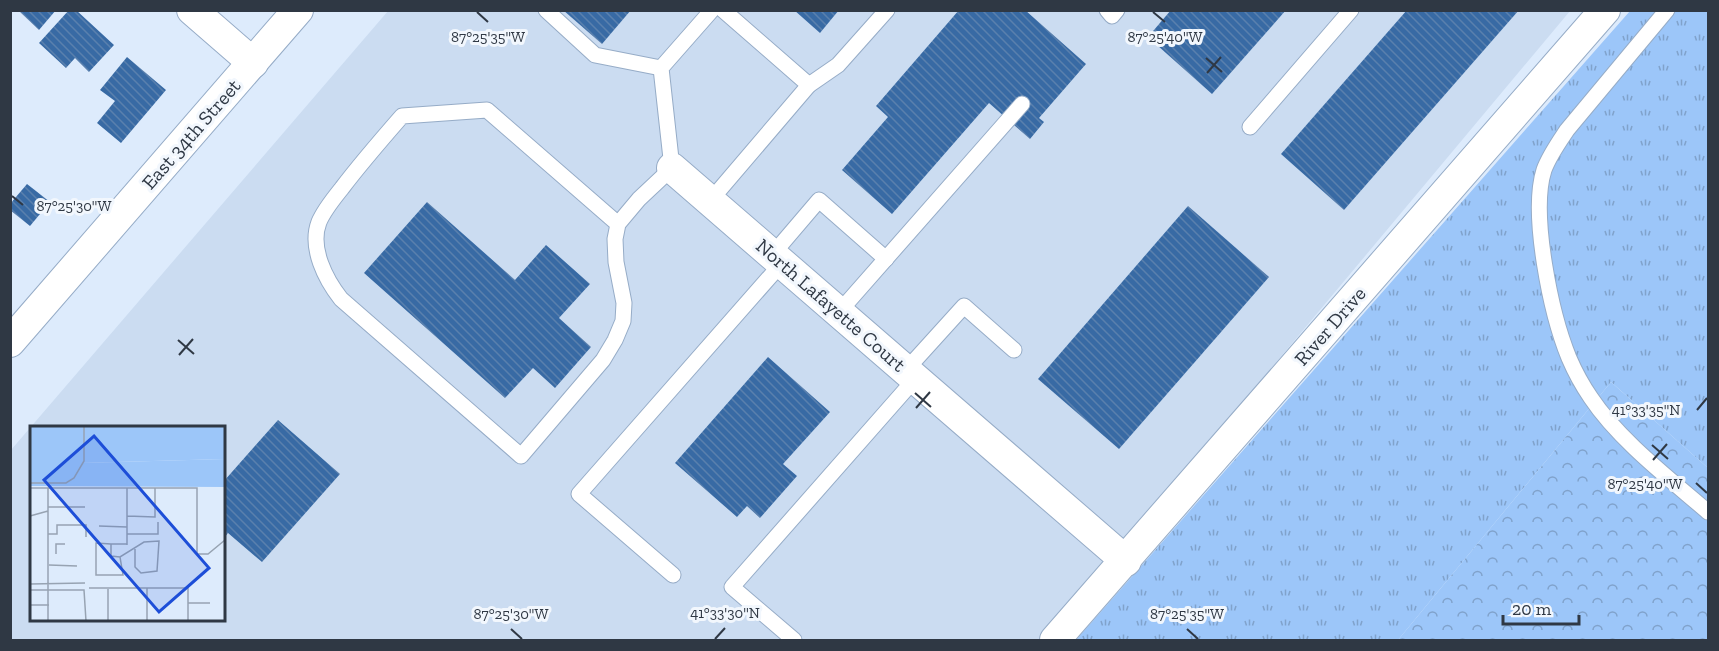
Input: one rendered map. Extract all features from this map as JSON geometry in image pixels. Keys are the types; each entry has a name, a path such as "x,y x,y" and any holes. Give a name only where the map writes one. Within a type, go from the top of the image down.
{"street":[{"path":"192,10 253,63"},
{"name":"East 34th Street","path":"10,342 298,10"},
{"name":"River Drive","path":"1055,640 1605,10"},
{"name":"North Lafayette Court","path":"672,168 1126,561"}],"lane":[{"path":"546,10 595,55 661,68"},
{"path":"618,224 487,110 402,116 331,202 319,223 316,245 321,265 330,285 341,299 521,456 603,360 615,340 623,321 624,303 615,251 618,224 639,199 672,168 661,68 712,10"},
{"path":"723,10 809,85"},
{"path":"710,201 809,85 838,65 887,10"},
{"path":"1107,10 1112,16 1117,10"},
{"path":"1250,127 1351,10"},
{"path":"1667,10 1567,130 1556,147 1544,168 1541,186 1540,230 1554,306 1569,357 1579,379 1597,406 1617,429 1708,512"},
{"path":"839,312 1022,104"},
{"path":"673,574 579,494 777,259 819,200 886,259"},
{"path":"794,640 732,587 911,374 964,306 1014,351"}],"shaded area":[{"path":"388,11 1570,11 1044,640 11,640 11,450 30,428 30,621 225,621 225,426 32,426"}],"green space":[{"path":"1630,11 1708,11 1708,468 1611,382 1398,640 1076,640"},
{"path":"1611,382 1708,468 1708,640 1398,640"}],"building":[{"path":"18,10 56,10 39,30"},
{"path":"69,10 76,10 114,45 89,72 75,58 66,68 39,43"},
{"path":"563,10 631,10 602,44"},
{"path":"794,10 839,10 820,33"},
{"path":"959,10 1025,10 1086,64 1039,118 1044,122 1030,139 989,103 892,214 842,170 888,117 876,106"},
{"path":"1171,10 1286,10 1212,94 1148,37"},
{"path":"1407,10 1519,10 1344,210 1281,154"},
{"path":"127,57 166,90 121,143 97,123 115,101 100,90"},
{"path":"27,184 50,202 30,226 10,210 10,204"},
{"path":"427,202 515,280 546,245 590,284 559,318 591,347 555,388 533,368 505,398 364,273"},
{"path":"1188,206 1269,277 1119,449 1038,379"},
{"path":"768,357 830,412 783,464 797,476 760,518 747,506 737,517 675,463"},
{"path":"278,420 340,474 262,562 228,533 225,537 225,480"}]}
